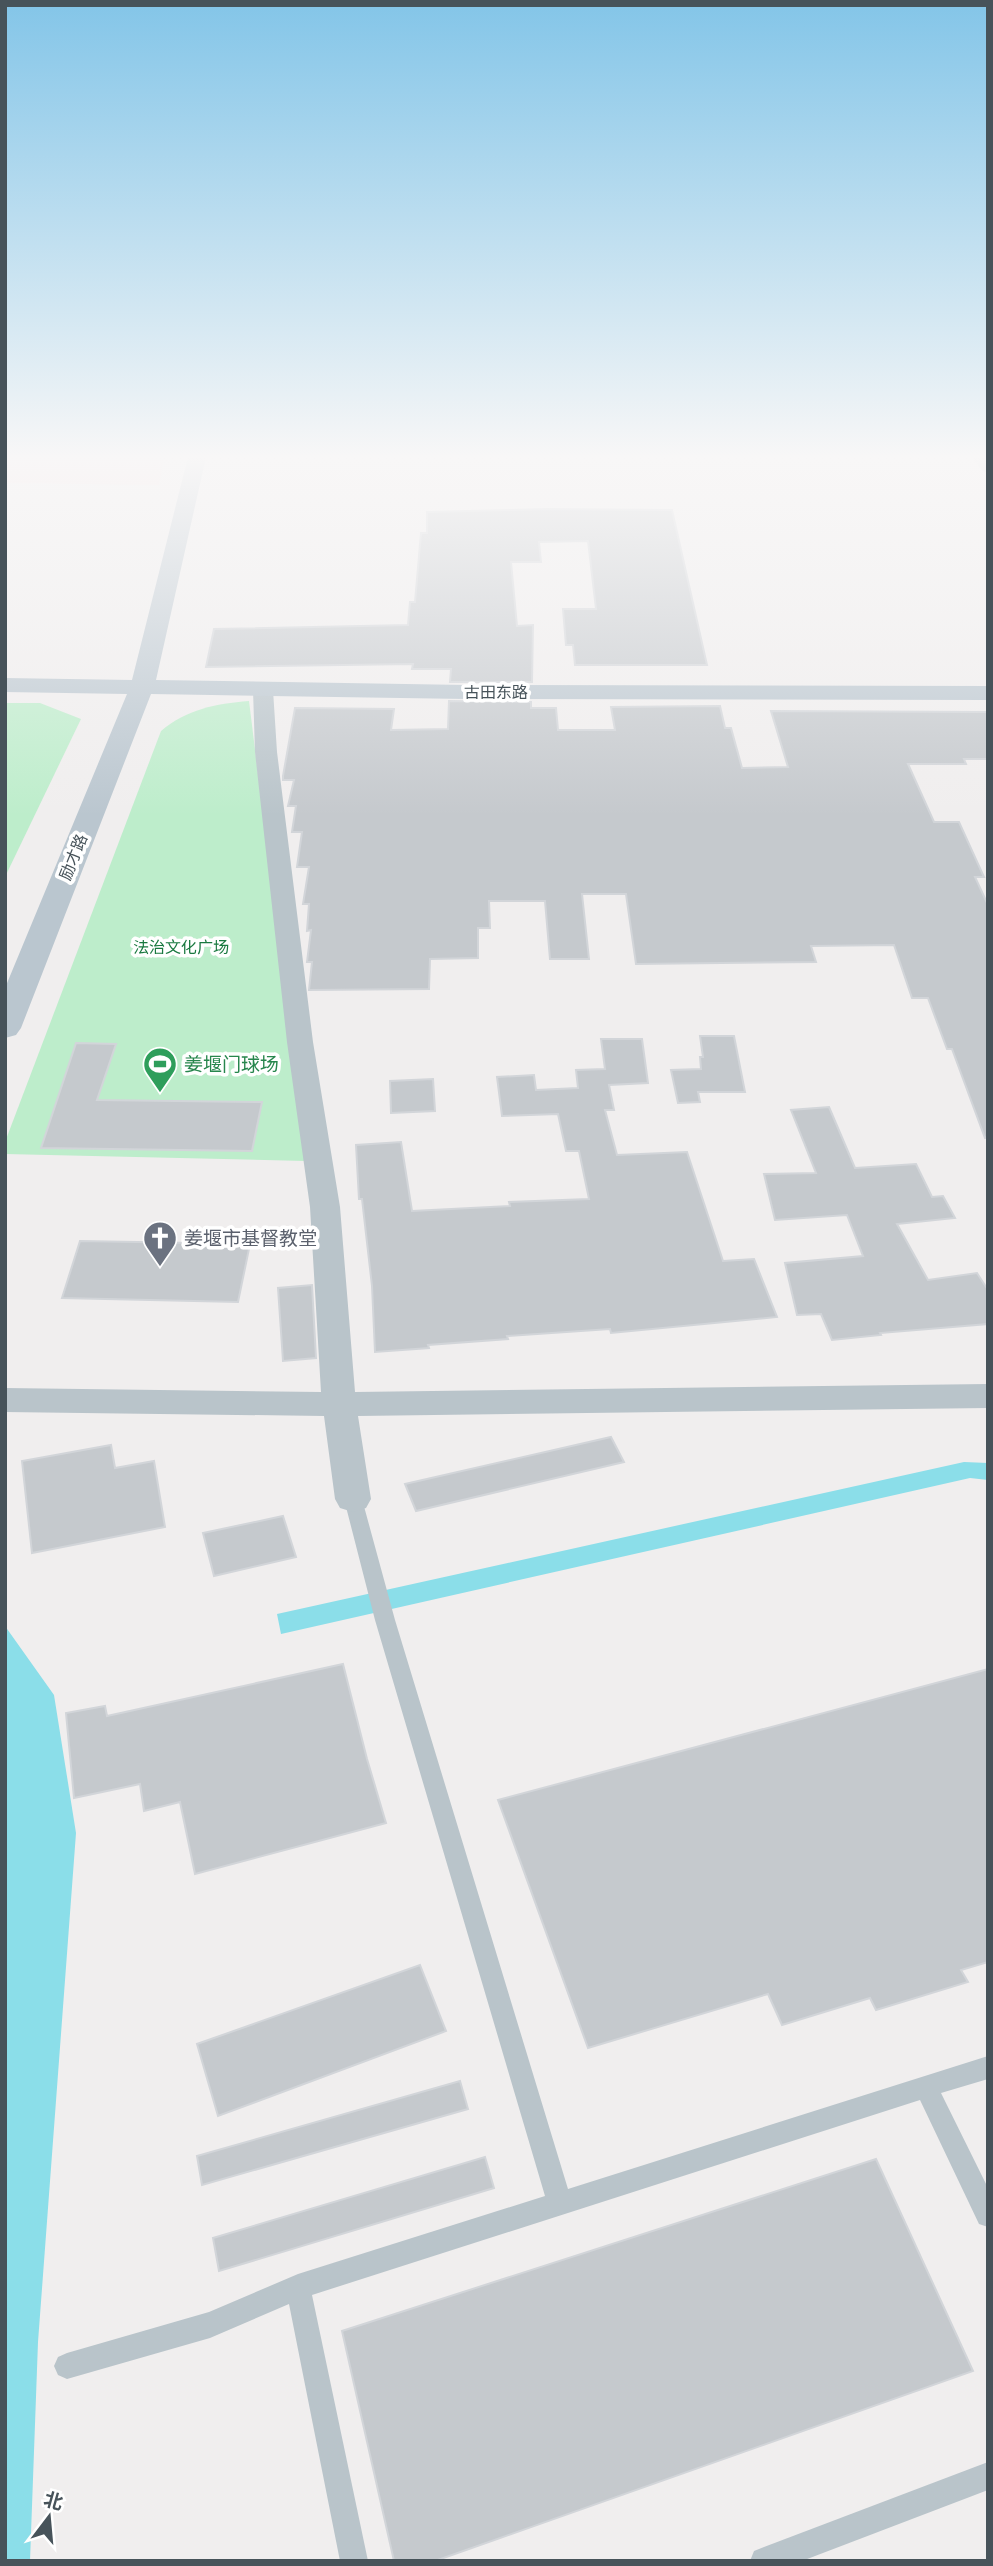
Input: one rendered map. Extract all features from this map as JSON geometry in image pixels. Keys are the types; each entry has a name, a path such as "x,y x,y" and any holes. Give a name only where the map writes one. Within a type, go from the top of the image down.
{"street":[{"path":"133,687 157,577"},
{"path":"133,687 164,577"},
{"name":"古田东路","path":"5,685 263,690 988,693"},
{"name":"励才路","path":"5,972 133,687"},
{"name":"励才路","path":"5,1028 133,687"},
{"path":"263,690 266,752 300,1042 325,1207 339,1404 354,1499"},
{"path":"5,1400 339,1404 988,1396"}],"lane":[{"path":"354,1499 385,1619 561,2204"},
{"path":"67,2366 211,2326 298,2287 988,2067"},
{"path":"926,2087 988,2215"},
{"path":"298,2287 354,2561"},
{"path":"764,2561 988,2476"}],"green space":[{"name":"法治文化广场","path":"249,701 306,1161 5,1154 5,1142 161,731 181,717 202,709"},
{"path":"5,703 40,703 81,719 5,877"}],"water":[{"path":"964,1462 988,1463 988,1480 970,1478 281,1634 277,1614"},
{"path":"5,1626 54,1695 76,1833 38,2342 30,2561 5,2561"}],"building":[{"path":"417,577 512,577 517,626 533,625 532,682 450,682 451,669 412,669 413,664 206,667 214,629 408,625 410,602 415,602"},
{"path":"592,577 687,577 707,665 575,665 573,645 566,645 563,609 596,609"},
{"path":"449,701 531,702 531,708 556,708 558,730 615,730 611,707 720,706 725,728 731,728 742,768 788,767 771,711 988,712 988,759 964,759 966,764 908,764 934,822 959,822 984,877 975,877 988,905 988,1137 985,1138 952,1049 947,1049 928,998 912,998 894,945 811,946 816,962 636,964 626,894 582,894 589,959 550,959 545,901 489,901 490,928 478,928 478,958 430,959 429,989 309,990 312,962 307,962 311,930 307,931 309,904 303,904 309,867 297,867 302,832 292,832 296,806 288,806 294,780 283,780 295,708 394,709 391,730 448,729"},
{"path":"700,1036 734,1036 745,1092 698,1092 700,1102 678,1103 671,1070 701,1069 700,1057 703,1057"},
{"path":"601,1039 642,1039 648,1083 609,1085 614,1110 605,1110 617,1155 687,1152 723,1261 754,1259 777,1317 611,1333 610,1329 507,1336 508,1339 375,1352 372,1286 362,1199 359,1199 356,1145 401,1142 412,1211 510,1206 509,1202 589,1199 579,1151 566,1151 558,1114 502,1116 497,1077 534,1075 536,1090 578,1088 576,1070 605,1069"},
{"path":"76,1043 116,1044 97,1100 262,1102 252,1151 41,1148"},
{"path":"433,1079 435,1111 391,1113 390,1081"},
{"path":"829,1107 855,1168 916,1164 932,1197 943,1196 955,1218 897,1224 928,1280 977,1273 988,1290 988,1324 832,1340 821,1314 797,1315 785,1263 863,1256 847,1215 775,1220 764,1174 816,1173 791,1110"},
{"path":"80,1241 250,1244 238,1302 62,1298"},
{"path":"312,1285 316,1358 283,1361 278,1288"},
{"path":"611,1437 624,1462 416,1511 405,1484"},
{"path":"111,1445 115,1468 154,1461 165,1527 32,1553 22,1461"},
{"path":"283,1516 296,1557 214,1576 203,1533"},
{"path":"343,1664 386,1823 195,1874 180,1802 144,1811 140,1784 74,1798 66,1713 105,1706 107,1716"},
{"path":"988,1669 988,1962 961,1970 968,1982 876,2010 870,1998 782,2025 768,1994 588,2048 498,1800"},
{"path":"420,1965 446,2031 218,2116 197,2044"},
{"path":"460,2081 468,2109 202,2185 197,2156"},
{"path":"485,2157 494,2188 219,2271 213,2238"},
{"path":"876,2159 973,2371 435,2561 394,2561 342,2331"}],"place":[{"name":"姜堰门球场","path":"160,1094"},
{"name":"姜堰市基督教堂","path":"160,1268"}]}
